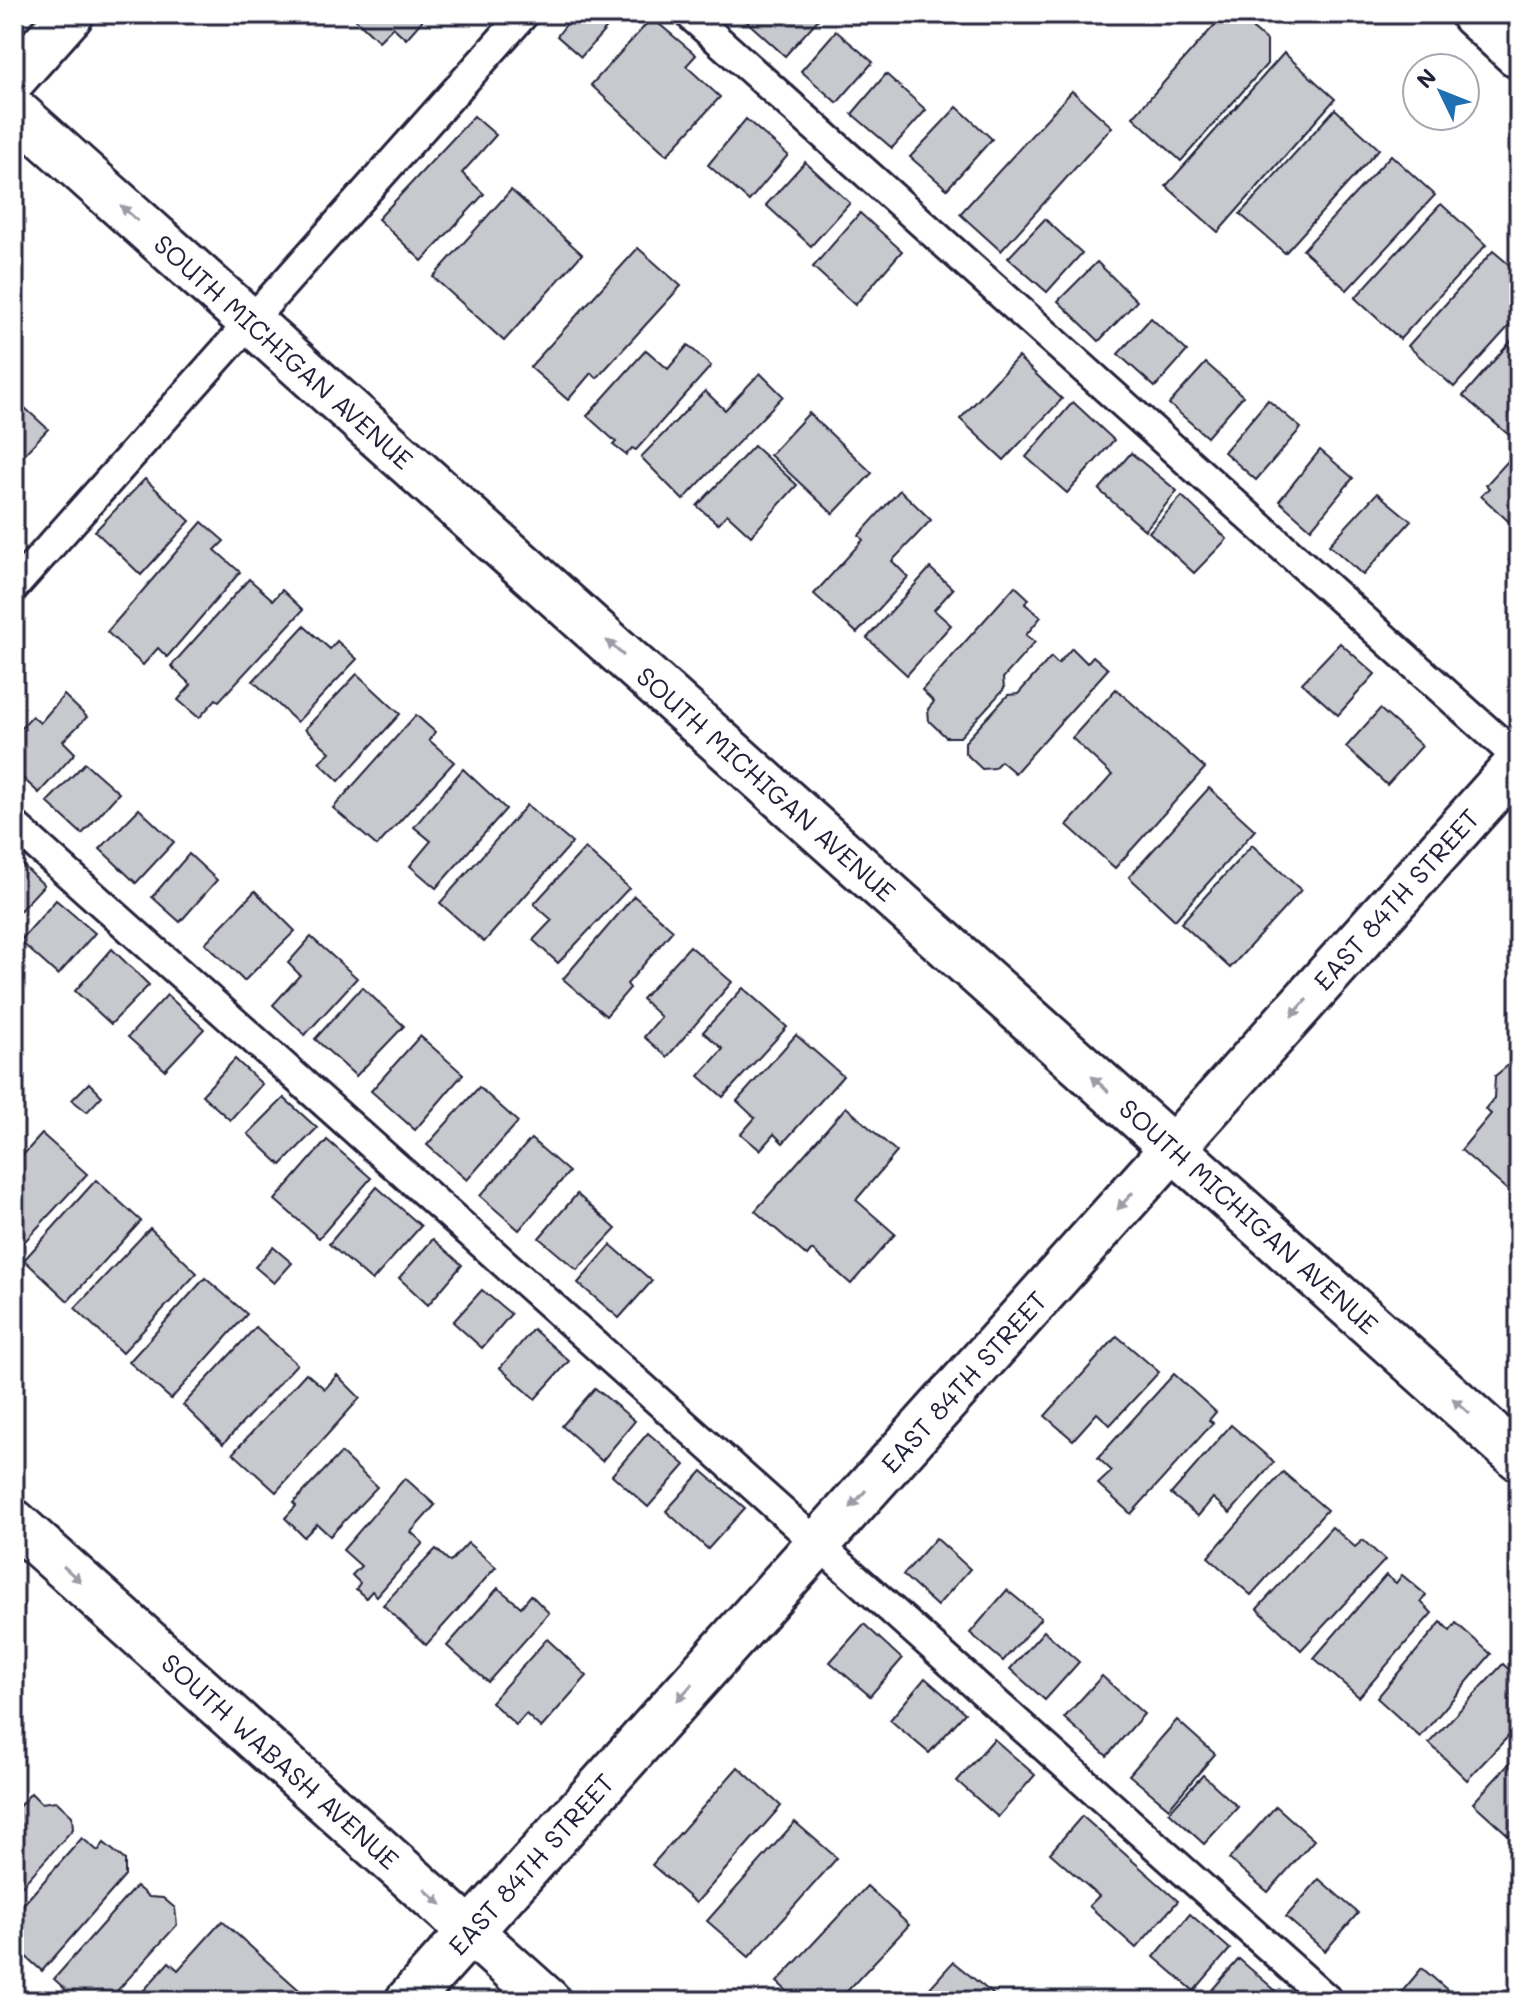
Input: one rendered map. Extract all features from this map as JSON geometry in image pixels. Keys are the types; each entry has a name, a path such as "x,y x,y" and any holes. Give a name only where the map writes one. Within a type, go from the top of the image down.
{"street":[{"path":"14,78 71,14"},
{"path":"1473,14 1519,56"},
{"name":"SOUTH MICHIGAN AVENUE","path":"14,110 1519,1458"},
{"name":"EAST 84TH STREET","path":"408,2001 1519,760"},
{"name":"SOUTH WABASH AVENUE","path":"14,1522 548,2001"}],"lane":[{"path":"14,587 524,14"},
{"path":"689,14 1519,760"},
{"path":"14,825 1329,2001"}],"building":[{"path":"350,14 428,14 406,39 393,27 379,41"},
{"path":"619,14 581,57 557,36 568,22 562,16"},
{"path":"751,14 823,14 785,56 745,20"},
{"path":"652,18 696,55 686,66 720,97 667,155 591,85"},
{"path":"1240,18 1267,41 1267,64 1181,161 1133,117 1220,19"},
{"path":"836,31 873,62 837,103 801,71"},
{"path":"1284,53 1335,99 1218,232 1166,186"},
{"path":"886,74 926,110 892,148 852,114"},
{"path":"1072,91 1112,127 1001,251 960,214"},
{"path":"957,107 992,139 947,189 910,157"},
{"path":"1335,109 1379,149 1285,253 1240,214"},
{"path":"474,116 496,135 462,173 484,194 422,261 378,219"},
{"path":"746,119 788,155 749,201 708,165"},
{"path":"1391,155 1435,195 1347,290 1303,250"},
{"path":"805,162 850,203 811,246 766,205"},
{"path":"511,190 582,254 504,341 433,277"},
{"path":"1441,204 1486,245 1400,339 1355,298"},
{"path":"860,213 902,251 855,305 813,267"},
{"path":"1045,219 1082,253 1047,292 1008,258"},
{"path":"638,248 681,286 597,378 591,373 568,400 530,367"},
{"path":"1493,251 1519,273 1519,315 1454,387 1408,346"},
{"path":"1097,262 1137,301 1099,341 1058,301"},
{"path":"1151,318 1187,351 1155,387 1118,354"},
{"path":"1519,332 1519,424 1509,435 1463,396"},
{"path":"688,345 711,366 636,450 632,448 626,455 587,416 646,350 668,369"},
{"path":"1018,357 1062,399 1004,460 960,419"},
{"path":"1206,363 1243,396 1207,437 1169,404"},
{"path":"760,373 783,396 683,500 641,457 705,391 725,410"},
{"path":"14,398 48,429 14,465"},
{"path":"1268,400 1301,428 1256,480 1224,452"},
{"path":"1073,402 1114,440 1067,493 1026,457"},
{"path":"809,413 872,473 833,514 770,455"},
{"path":"754,446 797,485 751,536 727,514 718,524 697,506"},
{"path":"1519,449 1519,531 1481,496 1489,488 1486,485"},
{"path":"1320,450 1353,478 1311,529 1279,501"},
{"path":"1131,453 1177,491 1145,530 1099,490"},
{"path":"145,479 190,521 141,575 95,531"},
{"path":"900,490 931,520 892,561 908,577 857,633 814,594 863,540 859,535"},
{"path":"1377,493 1411,521 1363,575 1329,545"},
{"path":"1182,496 1227,539 1194,573 1149,532"},
{"path":"202,522 224,541 215,550 240,572 167,657 158,648 143,665 107,632"},
{"path":"1519,549 1519,569 1509,560"},
{"path":"930,568 953,589 934,610 951,625 907,675 867,638"},
{"path":"249,579 273,600 282,590 303,610 219,701 216,699 199,718 178,700 191,685 171,666"},
{"path":"1015,586 1029,599 1025,604 1041,617 1026,635 1035,642 1003,678 1004,689 960,737 946,737 929,721 928,709 934,702 922,690"},
{"path":"304,626 330,649 337,641 357,659 297,722 253,681"},
{"path":"1340,643 1375,674 1338,715 1302,683"},
{"path":"1072,648 1087,663 1093,656 1108,669 1015,773 1001,761 994,768 982,769 965,753 965,742 1008,695 1018,694 1051,657 1058,664"},
{"path":"357,674 400,714 339,781 319,762 330,752 305,729"},
{"path":"1116,689 1205,768 1115,868 1067,825 1112,775 1072,738"},
{"path":"64,695 87,717 63,741 75,753 39,793 14,770 14,736 32,716 40,723"},
{"path":"1380,709 1422,746 1387,785 1346,747"},
{"path":"416,715 435,732 429,740 454,762 377,846 333,808"},
{"path":"85,763 119,793 82,834 47,802"},
{"path":"463,769 506,809 436,888 410,866 431,841 414,827"},
{"path":"1209,788 1255,830 1175,920 1129,877"},
{"path":"527,805 572,843 484,942 440,903"},
{"path":"139,809 174,842 136,883 100,849"},
{"path":"1252,845 1301,890 1230,968 1181,923"},
{"path":"585,848 629,888 558,963 533,940 552,920 534,904"},
{"path":"189,854 217,880 180,922 152,897"},
{"path":"14,857 44,885 14,917"},
{"path":"255,891 295,931 244,981 205,943"},
{"path":"634,896 673,930 627,984 630,988 606,1016 563,979"},
{"path":"56,900 95,933 58,975 20,941"},
{"path":"311,937 357,978 305,1035 273,1005 300,975 288,963"},
{"path":"690,946 732,982 667,1057 644,1037 661,1017 642,999"},
{"path":"112,949 149,985 111,1024 75,991"},
{"path":"362,987 404,1026 356,1076 315,1039"},
{"path":"743,988 787,1027 723,1097 699,1076 723,1049 703,1032"},
{"path":"167,995 204,1029 165,1070 128,1037"},
{"path":"796,1035 843,1076 783,1143 774,1134 760,1150 741,1134 755,1118 737,1101"},
{"path":"420,1036 463,1074 415,1130 371,1091"},
{"path":"235,1059 262,1084 230,1120 202,1095"},
{"path":"1519,1062 1519,1200 1461,1150 1491,1114 1485,1109 1494,1098 1495,1076 1511,1063"},
{"path":"89,1083 102,1096 87,1112 72,1100"},
{"path":"479,1087 518,1122 467,1180 427,1145"},
{"path":"284,1098 317,1128 281,1165 248,1134"},
{"path":"846,1107 897,1152 856,1200 895,1234 851,1284 812,1250 807,1256 755,1211"},
{"path":"42,1134 87,1174 14,1253 14,1165"},
{"path":"531,1139 569,1172 519,1230 480,1196"},
{"path":"327,1140 371,1178 319,1238 275,1200"},
{"path":"96,1180 141,1221 68,1301 24,1260"},
{"path":"377,1187 421,1226 372,1281 329,1244"},
{"path":"577,1194 616,1229 577,1270 539,1238"},
{"path":"150,1228 197,1273 122,1353 75,1308"},
{"path":"433,1239 462,1265 428,1305 399,1278"},
{"path":"611,1245 652,1281 619,1318 578,1283"},
{"path":"273,1247 292,1263 274,1283 255,1267"},
{"path":"205,1278 247,1314 171,1399 129,1362"},
{"path":"482,1290 511,1314 482,1348 453,1322"},
{"path":"256,1327 297,1364 223,1444 183,1405"},
{"path":"533,1329 569,1361 535,1399 500,1368"},
{"path":"1117,1336 1159,1372 1110,1425 1097,1413 1073,1440 1045,1416"},
{"path":"306,1373 325,1389 337,1375 360,1398 276,1492 233,1453"},
{"path":"1174,1374 1216,1412 1209,1420 1213,1423 1131,1514 1098,1484 1112,1471 1098,1458"},
{"path":"595,1388 635,1421 602,1461 562,1426"},
{"path":"1231,1425 1274,1462 1230,1513 1213,1498 1198,1516 1171,1494"},
{"path":"648,1433 685,1465 648,1507 612,1475"},
{"path":"341,1453 377,1487 330,1536 317,1524 304,1537 285,1518 296,1506 293,1503"},
{"path":"702,1471 745,1508 708,1549 666,1511"},
{"path":"1283,1472 1327,1510 1251,1595 1208,1557"},
{"path":"405,1478 435,1505 411,1532 423,1543 377,1596 372,1591 366,1598 356,1589 360,1583 352,1575 361,1566 343,1550"},
{"path":"1332,1527 1355,1547 1363,1540 1385,1560 1301,1650 1257,1609"},
{"path":"936,1538 970,1569 937,1606 903,1575"},
{"path":"468,1543 496,1567 426,1645 383,1605 436,1549 450,1562"},
{"path":"1386,1575 1396,1583 1402,1575 1426,1595 1421,1602 1432,1613 1359,1697 1314,1658"},
{"path":"498,1588 521,1607 531,1595 549,1613 488,1682 447,1646"},
{"path":"1007,1590 1041,1618 1003,1661 970,1633"},
{"path":"1441,1622 1450,1631 1456,1623 1491,1654 1420,1737 1377,1698"},
{"path":"864,1624 902,1659 870,1696 830,1662"},
{"path":"1044,1631 1079,1662 1045,1700 1010,1669"},
{"path":"547,1639 587,1676 541,1728 526,1714 516,1725 491,1702"},
{"path":"1503,1664 1519,1679 1519,1725 1467,1780 1429,1743"},
{"path":"1102,1676 1144,1714 1107,1756 1064,1718"},
{"path":"925,1678 965,1713 929,1753 890,1720"},
{"path":"1177,1720 1215,1754 1169,1808 1129,1775"},
{"path":"994,1739 1035,1775 998,1817 957,1781"},
{"path":"1519,1753 1519,1837 1515,1841 1473,1803"},
{"path":"738,1767 781,1806 696,1903 652,1865"},
{"path":"1203,1775 1238,1807 1204,1844 1169,1812"},
{"path":"31,1793 41,1803 56,1801 72,1816 73,1829 14,1895 14,1812"},
{"path":"1276,1806 1314,1840 1268,1892 1229,1859"},
{"path":"1082,1816 1178,1901 1136,1948 1089,1906 1099,1896 1050,1853"},
{"path":"795,1822 837,1858 749,1957 707,1921"},
{"path":"82,1838 98,1851 104,1843 125,1860 125,1876 42,1971 14,1946 14,1915"},
{"path":"1319,1879 1358,1913 1325,1951 1286,1917"},
{"path":"136,1886 149,1897 163,1898 175,1908 177,1925 108,2001 78,2001 54,1979"},
{"path":"867,1886 909,1925 838,2001 798,2001 777,1982"},
{"path":"1190,1914 1230,1949 1194,1991 1154,1957"},
{"path":"222,1921 307,1997 303,2001 164,2001 160,1997 157,2001 139,2001 137,1998 169,1962 178,1970"},
{"path":"1239,1959 1276,1991 1267,2001 1206,2001 1204,1999"},
{"path":"953,1962 993,1994 986,2001 918,2001"},
{"path":"1422,1968 1460,2001 1394,2001"}]}
